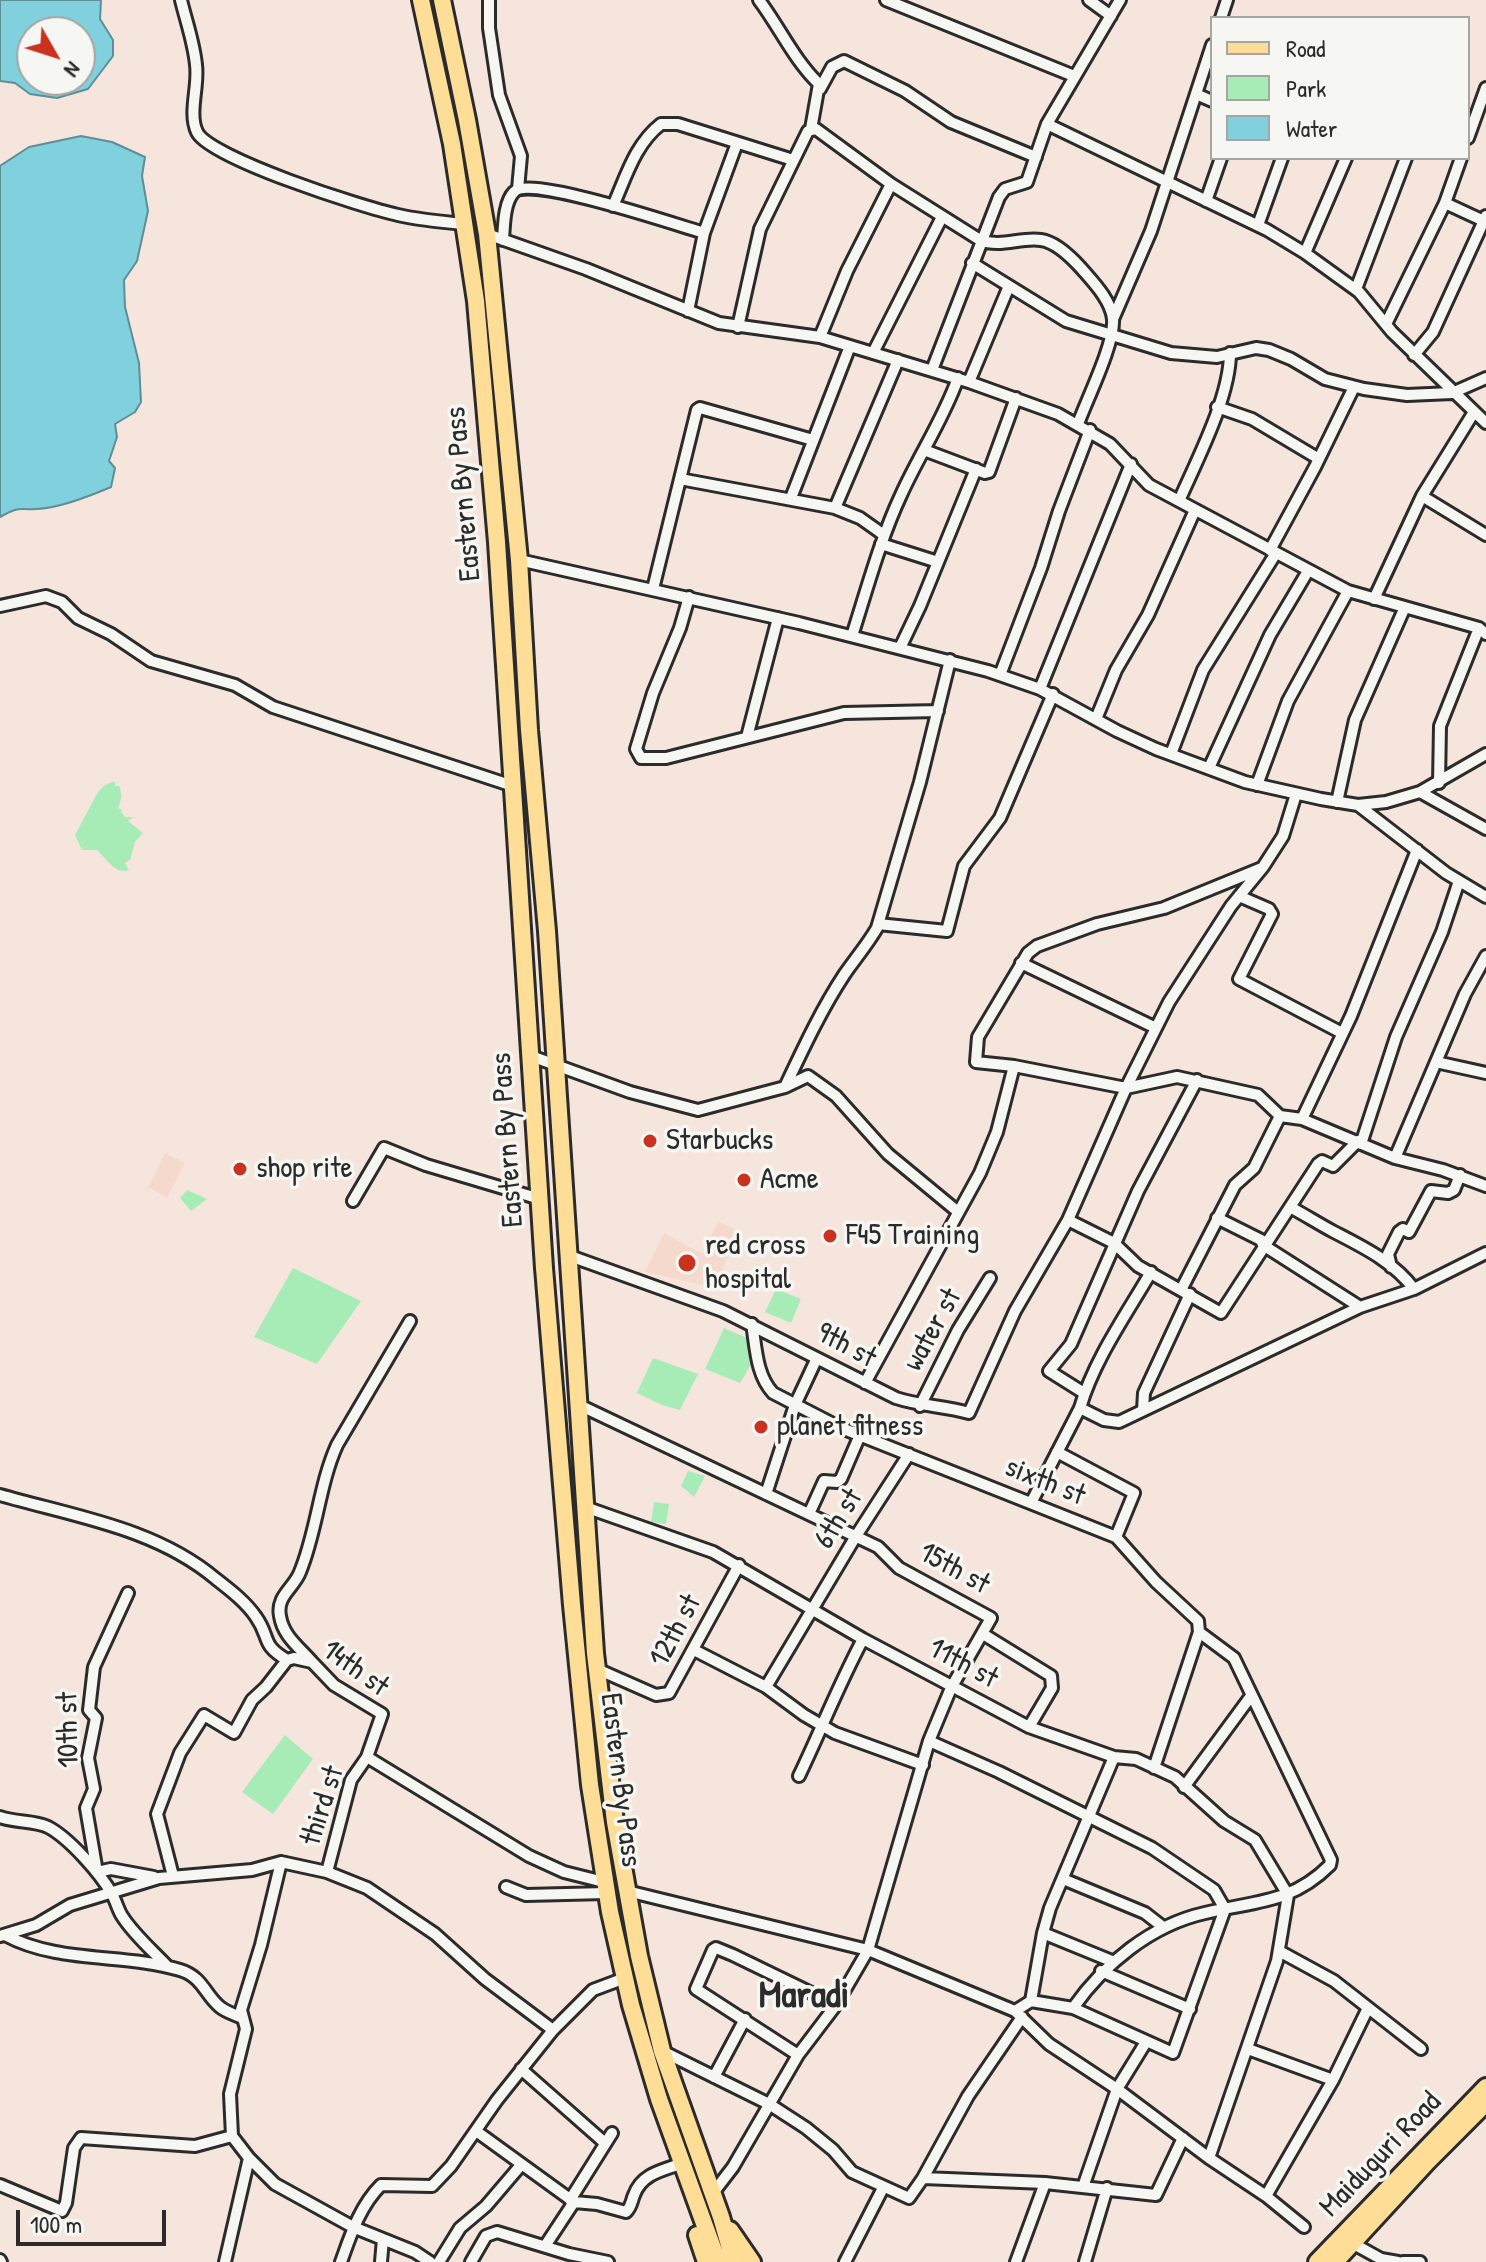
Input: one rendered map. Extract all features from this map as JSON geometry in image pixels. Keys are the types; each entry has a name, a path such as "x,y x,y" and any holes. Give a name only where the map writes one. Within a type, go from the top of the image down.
{"main road":[{"name":"Eastern By Pass","path":"421,0 452,144 476,301 495,512 540,1199 572,1605 590,1785 605,1887 643,2047 694,2202 718,2262"},
{"name":"Eastern By Pass","path":"442,0 495,237 529,730 547,931 597,1669 615,1822 639,1956 662,2051 713,2193 734,2262"},
{"name":"Maiduguri Road","path":"1317,2262 1486,2087"},
{"name":"Maiduguri Road","path":"1335,2262 1486,2103"},
{"path":"694,2202 695,2228 706,2262"},
{"path":"721,2217 752,2262"}],"street":[{"path":"181,0 197,67 194,122 205,142 241,162 351,201 396,215 464,224"},
{"path":"489,0 489,28 499,95 521,156 518,189 510,199 495,237 586,269 719,323 820,337 1016,398 1090,430 1131,464 1149,485 1308,571 1348,591 1482,631 1440,726 1439,783"},
{"path":"759,0 786,39 797,63 819,84 820,89"},
{"path":"886,0 1074,76"},
{"path":"1089,0 1111,16"},
{"path":"932,370 1001,192 1027,182 1047,124 1120,0"},
{"path":"1113,319 1151,231 1210,51"},
{"path":"738,327 760,229 811,129 820,89 832,67 844,61 905,91 951,122 1036,157"},
{"path":"1470,132 1486,88"},
{"path":"1196,94 1210,100"},
{"path":"613,206 648,133 661,124 678,124 793,160"},
{"path":"1047,124 1258,225 1305,253 1356,289 1414,355 1486,423"},
{"path":"811,129 816,129 891,184 980,240 992,244 1041,240 1053,244 1079,266 1109,305 1113,319 1112,336 1078,424"},
{"path":"688,311 704,233 737,143"},
{"path":"1206,201 1220,160"},
{"path":"1258,225 1281,160"},
{"path":"1305,253 1345,160"},
{"path":"1356,289 1405,160"},
{"path":"1386,324 1445,203 1460,160"},
{"path":"820,337 847,271 891,184"},
{"path":"518,189 539,188 704,233"},
{"path":"1414,355 1433,332 1485,220 1445,203"},
{"path":"873,353 942,217"},
{"path":"972,263 1066,321 1171,353 1217,357 1256,348 1269,350 1325,379 1407,395 1452,393 1486,378"},
{"path":"852,636 900,497 964,380 1009,286"},
{"path":"791,498 850,346"},
{"path":"1179,501 1228,376 1230,353"},
{"path":"835,508 898,360"},
{"path":"1171,754 1203,670 1273,551 1354,387"},
{"path":"924,450 985,473 991,469 1016,398"},
{"path":"1217,407 1252,419 1319,459"},
{"path":"653,589 699,409 813,440"},
{"path":"1374,599 1422,496 1474,412"},
{"path":"1000,675 1090,430"},
{"path":"1040,689 1131,464"},
{"path":"900,648 976,469"},
{"path":"680,479 835,508 860,518 883,540 938,562"},
{"path":"1422,496 1486,535"},
{"path":"1096,719 1116,670 1148,615 1195,510"},
{"path":"519,560 778,618 1000,675 1053,694 1096,719 1171,754 1257,785 1296,794 1358,805 1386,802 1439,783 1486,754"},
{"path":"1209,768 1270,635 1308,571"},
{"path":"1257,785 1288,701 1348,591"},
{"path":"0,606 46,596 62,602 78,618 111,634 151,661 235,685 273,707 513,786"},
{"path":"689,597 636,749 637,754 647,759 666,758 844,713 938,711"},
{"path":"1337,802 1355,720 1405,607"},
{"path":"747,737 778,618"},
{"path":"785,1087 812,1029 878,924 950,660"},
{"path":"878,924 947,931 964,866 1000,818 1053,694"},
{"path":"1475,761 1486,767"},
{"path":"1420,792 1486,829"},
{"path":"1296,794 1283,836 1186,974 1156,1028 1068,1220 1114,1243 1138,1266 1221,1313 1320,1162 1333,1166 1360,1142 1396,1037 1442,932 1459,881"},
{"path":"1358,805 1459,881 1486,897"},
{"path":"1302,1119 1376,956 1417,850"},
{"path":"1263,867 1164,908 1097,924 1037,946 1021,963 976,1043 976,1062 1014,1066 1126,1088 1177,1077 1197,1080 1258,1095 1280,1116 1302,1119 1395,1158 1460,1175 1486,1186"},
{"path":"1239,896 1269,909 1272,914 1239,979 1342,1033"},
{"path":"1395,1158 1465,994 1486,956"},
{"path":"1021,963 1156,1028"},
{"path":"531,1056 630,1092 698,1110 785,1087 808,1076 836,1096 888,1154 957,1211"},
{"path":"1436,1062 1486,1073"},
{"path":"865,1383 980,1173 997,1132 1014,1066"},
{"path":"1084,1393 1049,1371 1071,1344 1138,1191 1197,1080"},
{"path":"1143,1410 1144,1393 1217,1218 1235,1185 1254,1168 1280,1116"},
{"path":"353,1201 384,1148 426,1165 540,1199"},
{"path":"1391,1267 1388,1254 1399,1232 1403,1229 1409,1232 1431,1191 1448,1193 1454,1190 1460,1175"},
{"path":"1290,1207 1366,1247 1402,1273 1414,1289"},
{"path":"1217,1218 1261,1240 1263,1245 1360,1307"},
{"name":"9th st","path":"570,1256 723,1311 877,1391 920,1406 954,1408 969,1413 1015,1311 1068,1220"},
{"path":"1080,1408 1104,1420 1119,1422 1360,1307 1414,1289 1486,1253"},
{"path":"1031,1503 1111,1339 1151,1272"},
{"name":"water st","path":"920,1406 958,1330 990,1278"},
{"path":"312,1662 285,1630 279,1614 280,1602 299,1574 329,1463 337,1445 410,1321"},
{"name":"sixth st","path":"752,1324 765,1384 773,1393 860,1435 1116,1537 1156,1582 1198,1621 1199,1632 1234,1658 1331,1860 1328,1868 1288,1895"},
{"path":"766,1494 795,1405 816,1360"},
{"name":"15th st","path":"577,1404 878,1547 899,1568 991,1618 954,1686 929,1741 868,1950 836,2005 798,2055 733,2167 713,2193"},
{"path":"809,1514 824,1481 837,1482 841,1479 860,1435"},
{"path":"1057,1452 1134,1493 1116,1537"},
{"name":"6th st","path":"766,1687 909,1454"},
{"name":"14th st","path":"0,1495 111,1525 190,1558 243,1601 257,1617 267,1645 287,1660 294,1658 312,1662 334,1685 382,1714 367,1757"},
{"name":"11th st","path":"585,1507 698,1545 739,1565 863,1639 1029,1727 1114,1757 1136,1759 1175,1777 1224,1821 1255,1840 1288,1895"},
{"name":"12th st","path":"597,1669 664,1696 673,1688 739,1565"},
{"name":"10th st","path":"97,1872 86,1808 94,1784 88,1758 96,1718 89,1710 92,1682 100,1653 128,1593"},
{"path":"1154,1768 1199,1632"},
{"path":"983,1634 1051,1676 1052,1688 1029,1727"},
{"path":"799,1776 839,1684 863,1639"},
{"path":"694,1650 766,1687 835,1733 923,1765"},
{"path":"173,1876 157,1814 180,1753 204,1715 234,1733 252,1700 287,1660"},
{"path":"1184,1787 1251,1696"},
{"path":"929,1741 1152,1848 1214,1890 1225,1909 1173,2053 1073,2008 1031,2001"},
{"path":"367,1757 529,1856 605,1887"},
{"name":"third st","path":"327,1872 351,1780 367,1757"},
{"path":"662,2051 769,2104 833,2150 852,2172 909,2198 968,2096 1019,2014 1031,2001 1050,1908 1114,1757"},
{"path":"0,1817 49,1828 97,1872 122,1916 168,1967"},
{"path":"281,1862 241,2010 246,2029 230,2094 232,2136 275,2184 353,2227 415,2252 430,2262"},
{"path":"2,1936 36,1925 70,1905 159,1878 252,1870 281,1862 327,1872 367,1888 435,1934 485,1979 553,2030"},
{"path":"97,1872 111,1869 159,1878"},
{"path":"1063,1879 1145,1913 1163,1927"},
{"path":"506,1887 526,1895 605,1887"},
{"path":"627,1891 868,1950 1019,2014 1049,2044 1117,2089 1304,2227"},
{"path":"1073,2008 1101,1971 1163,1927 1203,1913 1269,1902 1288,1895 1279,1951 1209,2158"},
{"path":"1043,1933 1114,1962"},
{"path":"2,1936 38,1949 168,1967 188,1973 209,1991 220,2007 242,2018"},
{"path":"798,2055 696,1989 710,1955 716,1948 836,2005"},
{"path":"1279,1951 1334,1981 1421,2049"},
{"path":"1101,1971 1190,2009"},
{"path":"341,2262 353,2227 370,2196 381,2185 432,2186 451,2166 553,2030 593,1990 625,1978"},
{"path":"1266,2196 1333,2080 1368,2008"},
{"path":"714,2077 745,2019"},
{"path":"1083,2187 1117,2097 1117,2089 1146,2042"},
{"path":"1248,2049 1333,2080"},
{"path":"521,2069 605,2143"},
{"path":"476,2131 572,2201 626,2212 645,2178 683,2163"},
{"path":"545,2246 612,2133"},
{"path":"0,2185 62,2211 66,2203 74,2148 81,2138 195,2146 232,2136"},
{"path":"923,2178 1045,2183 1156,2195 1183,2138"},
{"path":"225,2262 249,2158"},
{"path":"439,2262 460,2228 486,2206 521,2165"},
{"path":"1016,2262 1045,2183"},
{"path":"845,2262 883,2188"},
{"path":"1085,2262 1107,2188"},
{"path":"471,2262 491,2233 501,2233 569,2254 608,2262"},
{"path":"381,2262 383,2239"},
{"path":"1352,2243 1381,2259 1420,2262"}],"shaded area":[{"path":"165,1153 185,1163 167,1198 148,1187"},
{"name":"red cross hospital","path":"718,1221 737,1230 716,1288 645,1272 664,1233 703,1254"}],"green space":[{"path":"115,781 121,792 118,808 125,817 133,817 128,821 143,833 135,842 130,860 125,863 129,870 124,871 112,865 97,850 82,850 75,835 98,792"},
{"path":"187,1190 207,1199 191,1211 180,1198"},
{"path":"293,1268 361,1301 317,1364 254,1337"},
{"path":"776,1289 801,1299 791,1323 765,1312"},
{"path":"724,1328 763,1345 740,1383 705,1369"},
{"path":"653,1358 698,1374 680,1410 637,1393"},
{"path":"688,1471 705,1476 694,1497 681,1486"},
{"path":"654,1502 669,1504 666,1524 651,1522"},
{"path":"285,1735 313,1759 273,1814 242,1792"}],"water":[{"path":"0,0 101,0 100,19 113,40 113,56 96,78 96,16 16,16 15,83 0,81"},
{"path":"81,136 112,142 145,157 142,176 148,211 137,261 124,280 125,307 139,363 141,402 135,412 115,424 117,437 109,461 115,468 111,487 65,504 18,509 0,517 0,166 29,147"}],"place":[{"name":"Starbucks","path":"650,1141"},
{"name":"shop rite","path":"240,1169"},
{"name":"Acme","path":"744,1180"},
{"name":"F45 Training","path":"830,1236"},
{"name":"red cross hospital","path":"687,1263"},
{"name":"planet fitness","path":"761,1427"}],"district":[{"name":"Maradi","path":"804,1997"}]}
